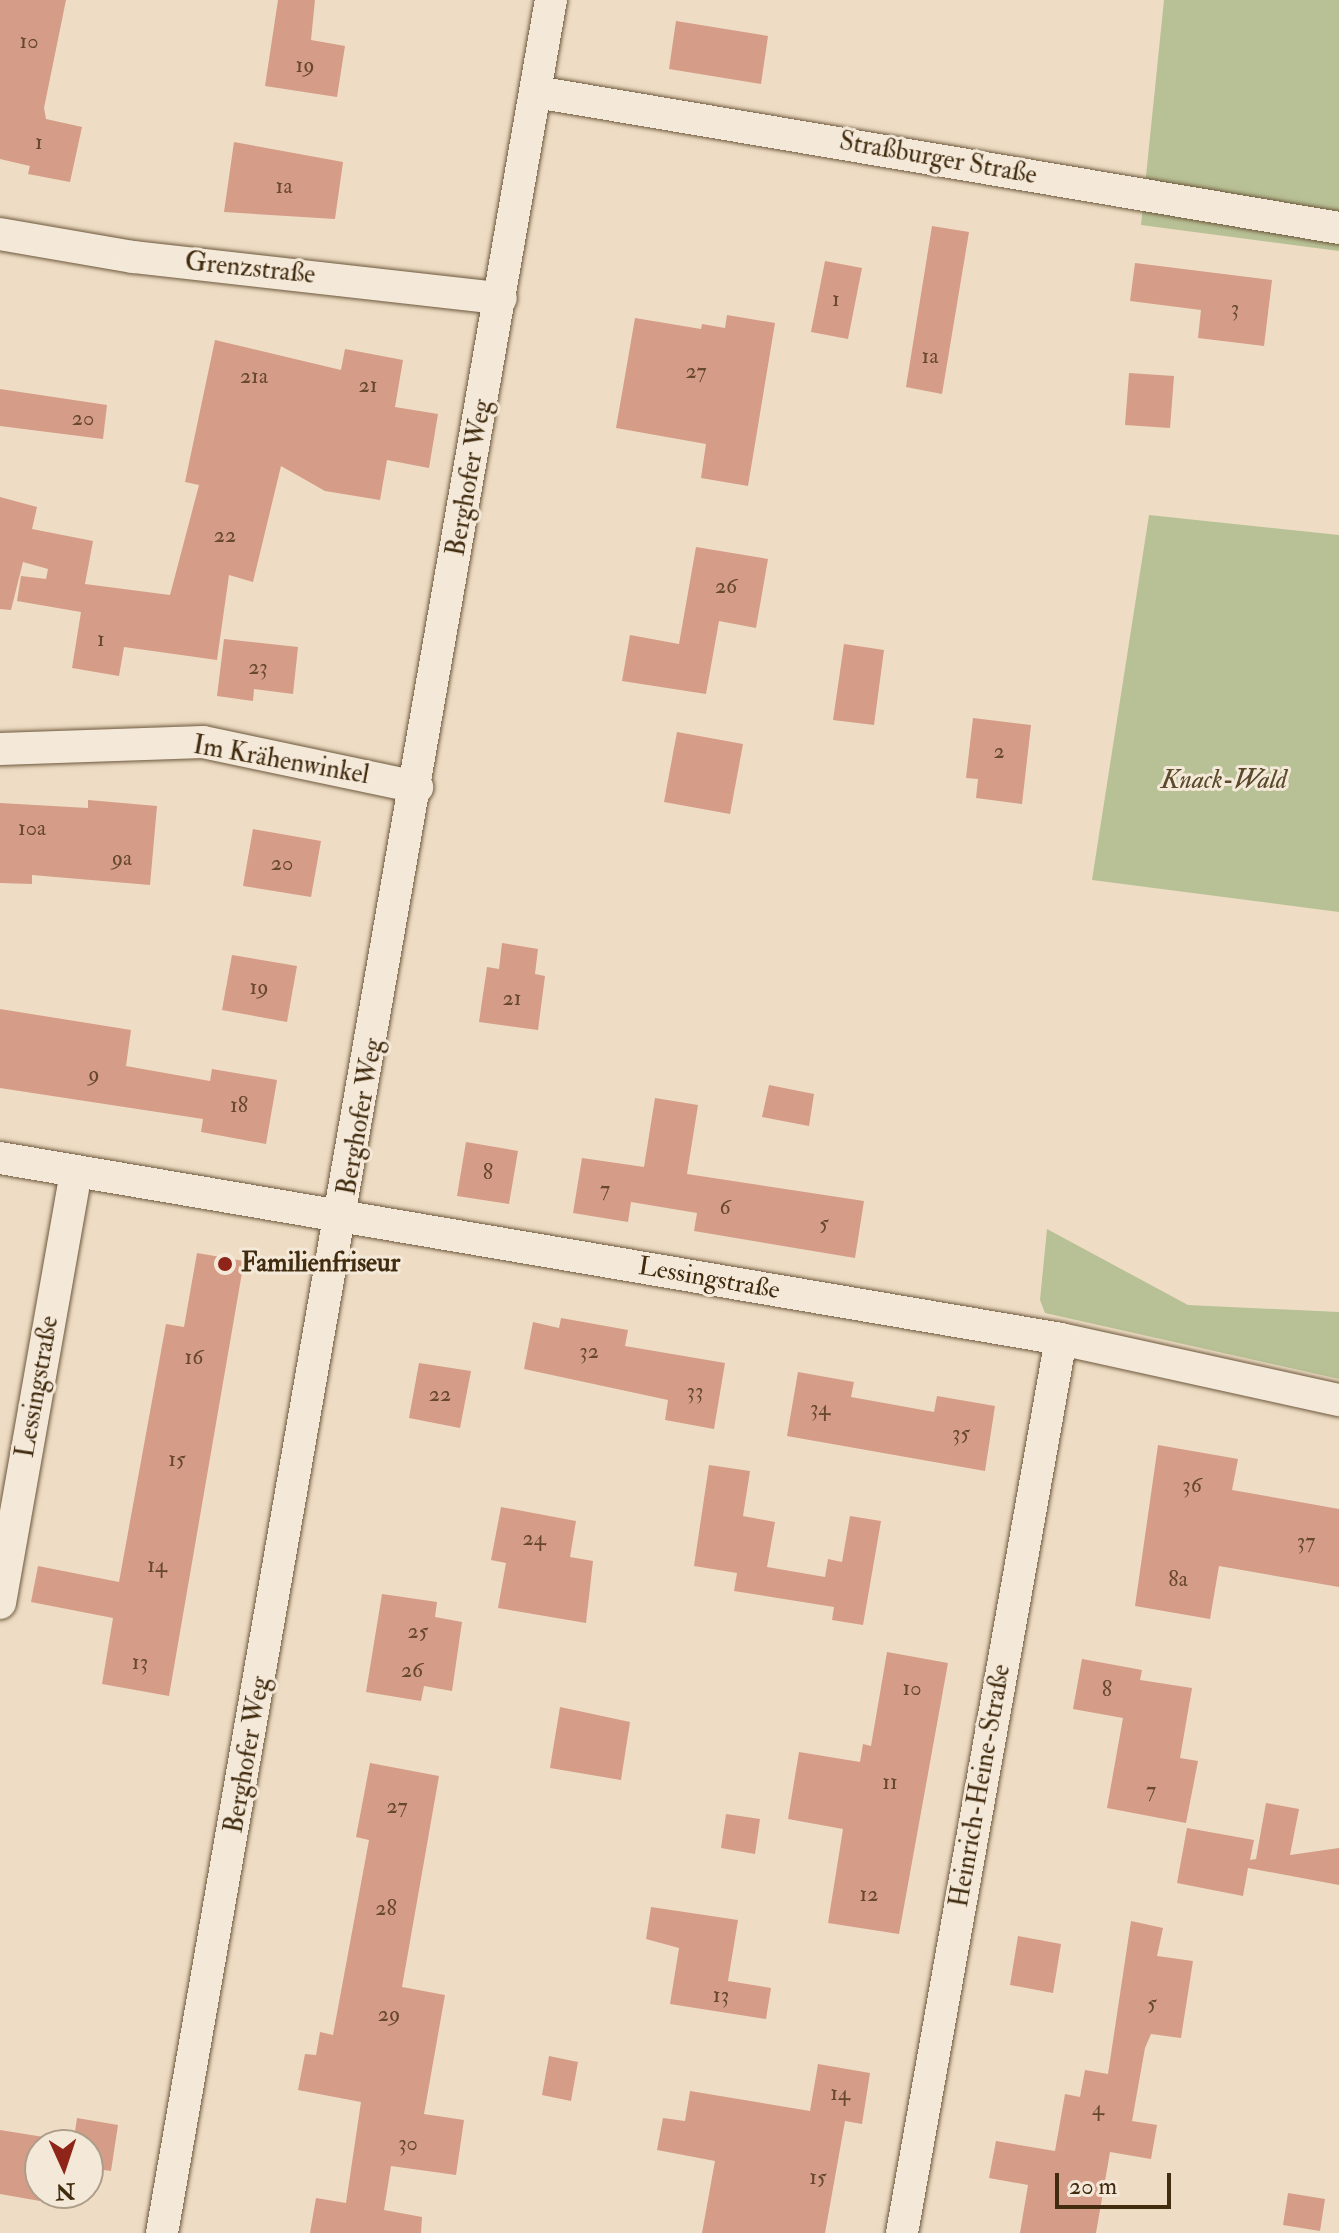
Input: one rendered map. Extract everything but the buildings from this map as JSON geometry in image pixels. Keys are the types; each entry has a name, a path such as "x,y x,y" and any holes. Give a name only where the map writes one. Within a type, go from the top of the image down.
{"street":[{"name":"Berghofer Weg","path":"162,2233 344,1217 551,0"},
{"name":"Straßburger Straße","path":"536,92 1339,228"},
{"name":"Grenzstraße","path":"0,234 133,257 501,298"},
{"name":"Im Krähenwinkel","path":"0,749 203,742 417,787"},
{"name":"Lessingstraße","path":"0,1158 1061,1339 1339,1400"},
{"name":"Lessingstraße","path":"0,1603 76,1172"},
{"name":"Heinrich-Heine-Straße","path":"902,2233 1061,1339"}],"green space":[{"path":"1164,0 1339,0 1339,251 1141,225"},
{"name":"Knack-Wald","path":"1149,515 1339,535 1339,912 1092,880"},
{"path":"1047,1229 1188,1305 1339,1312 1339,1379 1045,1313 1040,1300"}],"place":[{"name":"Familienfriseur","path":"225,1264"}]}
